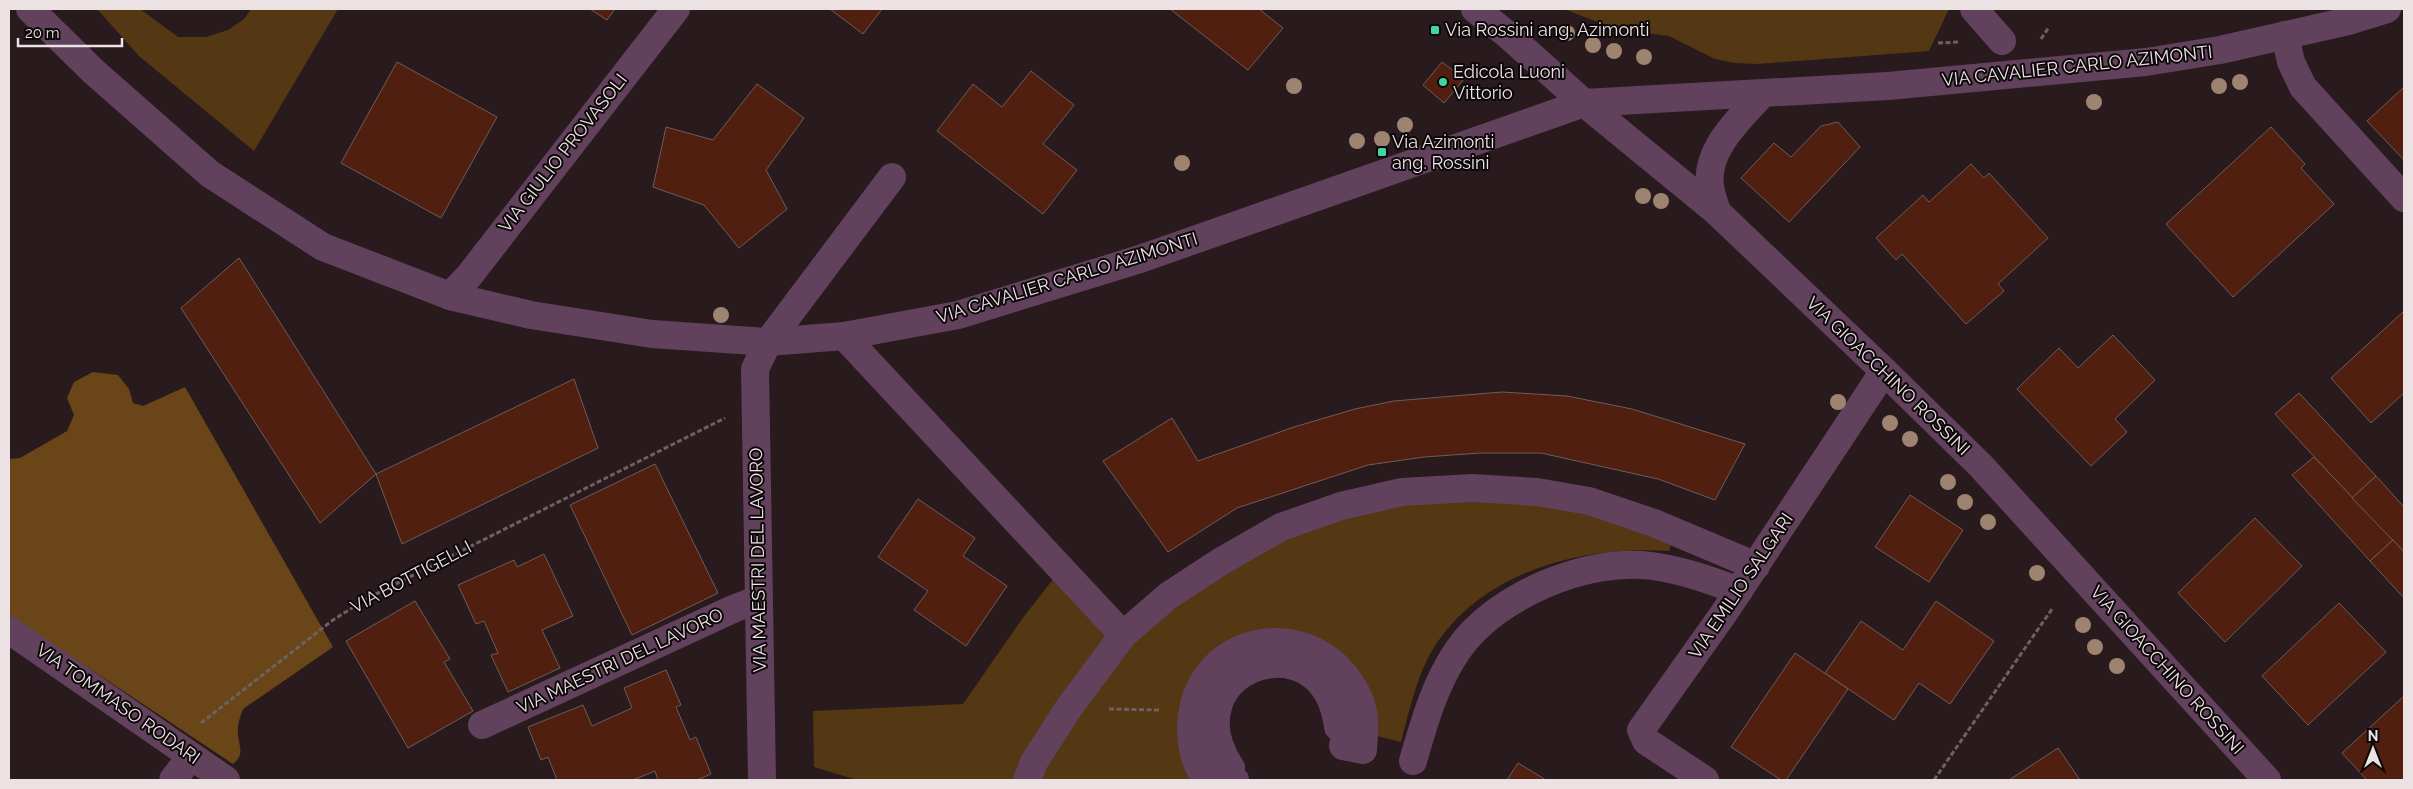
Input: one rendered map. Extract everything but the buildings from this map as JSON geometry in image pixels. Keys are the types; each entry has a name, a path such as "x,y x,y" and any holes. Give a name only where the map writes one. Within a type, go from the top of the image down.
{"street":[{"name":"VIA CAVALIER CARLO AZIMONTI","path":"30,9 93,71 210,174 323,247 450,296 531,315 652,334 768,342 844,336 958,315 1122,265 1584,103 1897,85 2146,62 2220,50 2348,21 2387,9"},
{"name":"VIA GIULIO PROVASOLI","path":"450,296 469,276 676,9"},
{"name":"VIA GIOACCHINO ROSSINI","path":"1475,9 1508,35 1584,103 1718,212 1884,371 1981,466 2267,780"},
{"name":"VIA CAVALIER CARLO AZIMONTI","path":"1974,9 2002,40"},
{"path":"2285,35 2291,62 2303,87 2404,198"},
{"path":"1718,212 1710,186 1711,166 1723,140 1762,94"},
{"name":"VIA MAESTRI DEL LAVORO","path":"762,780 755,369 768,342 892,176"},
{"path":"844,336 1123,635"},
{"name":"VIA EMILIO SALGARI","path":"1705,780 1646,741 1641,730 1756,566 1884,371"},
{"path":"1027,780 1034,762 1068,709 1123,635 1168,596 1220,562 1281,527 1341,506 1402,492 1472,488 1537,492 1589,501 1654,523 1756,566"},
{"path":"1412,762 1439,684 1459,649 1484,620 1512,601 1553,581 1615,566 1650,566 1673,570 1699,576 1739,591"},
{"name":"VIA MAESTRI DEL LAVORO","path":"482,725 733,609 759,599"},
{"name":"VIA TOMMASO RODARI","path":"9,630 226,780"},
{"path":"1206,780 1195,759 1191,743 1193,710 1203,682 1217,662 1238,650 1261,644 1286,642 1306,646 1323,655 1341,670 1354,688 1363,711 1363,750 1343,746 1347,729 1338,727 1332,699 1320,681 1302,670 1283,664 1259,665 1240,676 1225,688 1217,711 1214,732 1220,752 1231,768 1228,774 1235,780"},
{"path":"173,780 191,756"}],"path":[{"name":"VIA BOTTIGELLI","path":"191,756 195,728 333,620 368,598 699,431"},
{"path":"1934,780 2052,609"},
{"path":"1068,709 1193,710"}],"shaded area":[{"path":"97,9 140,9 178,37 206,37 228,30 244,19 251,9 338,9 254,151 139,56"},
{"path":"1564,9 1949,9 1929,51 1757,64 1735,63 1715,59 1669,36 1637,32 1600,23"},
{"path":"93,372 118,375 129,389 133,403 143,406 185,387 333,647 243,709 238,727 240,754 233,764 9,615 9,459 20,458 67,431 74,415 67,398 74,382"},
{"path":"1397,487 1679,521 1669,551 1637,550 1573,558 1542,567 1513,579 1485,595 1460,615 1432,651 1420,676 1401,742 1364,733 1341,670 1203,683 1206,780 857,780 814,767 813,711 963,704 1022,619 1054,578 1124,620 1163,586"}],"place":[{"name":"Via Rossini ang. Azimonti","path":"1435,30"},
{"name":"Edicola Luoni Vittorio","path":"1443,82"},
{"name":"Via Azimonti ang. Rossini","path":"1382,152"}]}
